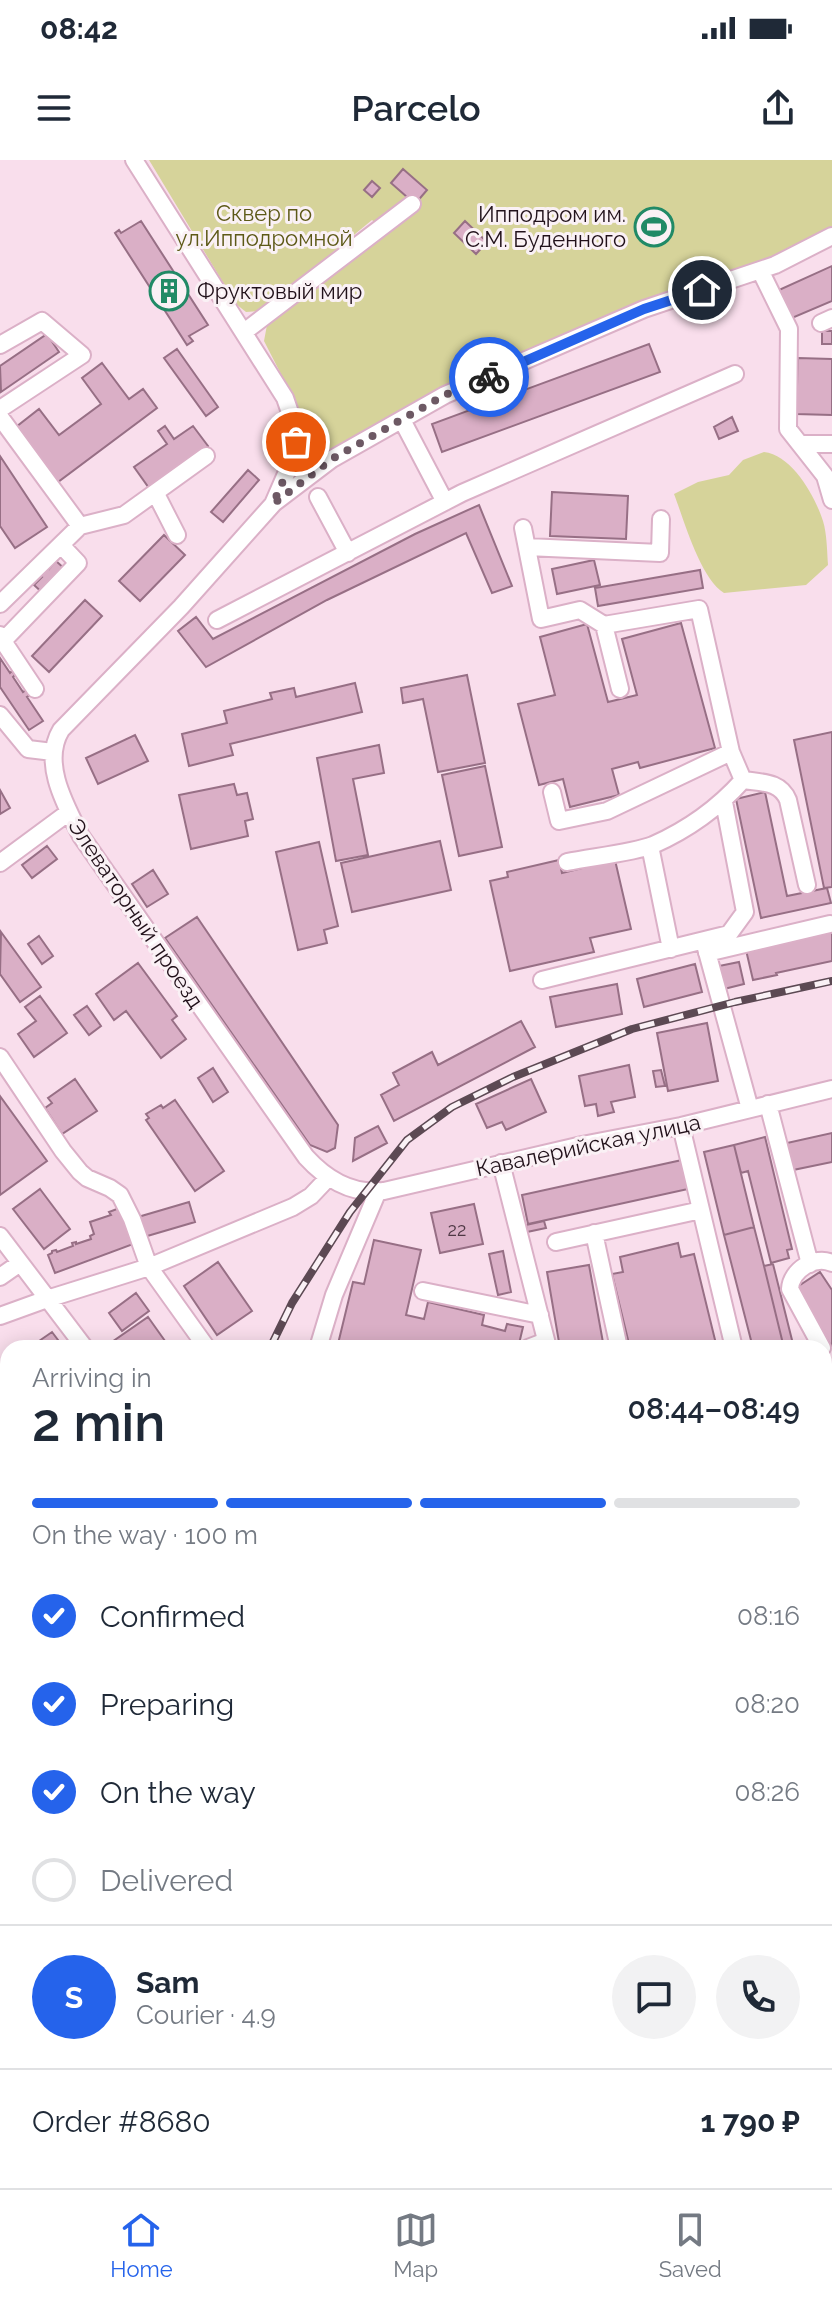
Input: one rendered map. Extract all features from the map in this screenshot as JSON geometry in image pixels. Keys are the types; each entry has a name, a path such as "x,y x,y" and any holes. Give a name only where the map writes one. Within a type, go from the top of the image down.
{"street":[{"path":"134,160 285,398 295,427 296,442 290,466 273,504"},
{"path":"244,332 412,204"},
{"path":"0,715 28,749 53,752 57,737 66,724 192,597 273,504 332,459 445,395 644,309 775,265 832,236"},
{"path":"760,270 789,329 788,429 825,476 832,500"},
{"path":"0,345 42,321 82,355 0,409"},
{"path":"217,620 445,502 735,374"},
{"path":"0,417 80,526"},
{"path":"402,420 445,502"},
{"path":"800,444 832,444"},
{"path":"0,604 80,526 124,515 206,456"},
{"path":"156,494 177,535"},
{"path":"318,497 348,553"},
{"path":"527,547 660,553 661,519"},
{"path":"523,528 541,619 580,610 604,625 699,609 731,752 743,780"},
{"path":"35,689 2,638 78,563 61,545"},
{"path":"604,625 620,689"},
{"name":"Элеваторный проезд","path":"53,752 58,779 81,836 306,1157 335,1182"},
{"path":"552,792 559,821 607,811 731,752"},
{"path":"567,862 650,846 685,828 724,802 743,780"},
{"path":"743,780 776,785 784,791 807,885"},
{"path":"706,947 729,934 745,912 724,802"},
{"path":"0,863 69,812"},
{"path":"650,846 671,949"},
{"path":"542,980 671,949 706,947 830,924"},
{"path":"706,947 750,1109"},
{"path":"0,1057 80,1172 120,1195 149,1267 201,1340"},
{"name":"Кавалерийская улица","path":"335,1182 358,1190 378,1191 681,1126 832,1089"},
{"path":"768,1104 810,1264"},
{"path":"681,1126 732,1340"},
{"path":"501,1163 546,1340"},
{"path":"0,1316 149,1267 293,1207 335,1182"},
{"path":"320,1340 334,1295 378,1191"},
{"path":"556,1242 701,1210"},
{"path":"594,1233 617,1340"},
{"path":"0,1236 79,1340"},
{"path":"818,1340 790,1289 792,1277 819,1260 832,1263"},
{"path":"0,1277 20,1263"},
{"path":"423,1291 540,1315"}],"green space":[{"name":"Сквер по ул.Ипподромной","path":"149,160 832,160 832,227 778,254 588,325 478,373 392,414 297,473 305,447 304,419 264,341 267,325 384,230 372,220 269,305 258,311 246,312 236,304"},
{"path":"764,452 784,461 808,489 824,526 828,565 806,585 724,593 715,586 700,562 674,494 698,482 729,475 743,460"}],"building":[{"path":"403,169 427,190 415,204 391,183"},
{"path":"372,181 380,188 372,197 364,190"},
{"name":"Фруктовый мир","path":"141,221 208,325 189,336 193,341 187,345 115,233 119,230 121,233"},
{"path":"465,221 487,242 476,254 454,233"},
{"path":"832,266 832,301 792,318 779,290"},
{"path":"822,331 832,331 832,344 822,344"},
{"path":"47,334 59,352 1,392 0,366"},
{"path":"649,344 660,372 442,452 432,424"},
{"path":"177,349 218,407 206,416 164,358"},
{"path":"798,358 832,359 832,415 796,414"},
{"path":"102,363 129,399 143,389 157,408 58,482 16,427 39,409 59,435 101,404 82,378"},
{"path":"732,417 738,431 719,439 714,427"},
{"path":"165,426 174,439 193,426 208,446 149,488 134,467 167,444 158,431"},
{"path":"0,456 47,527 15,548 0,526"},
{"path":"248,470 259,480 223,522 211,512"},
{"path":"552,492 628,496 626,539 550,536"},
{"path":"479,505 512,586 492,593 466,533 327,600 206,667 178,631 196,617 213,639 415,534"},
{"path":"164,535 185,555 140,601 119,581"},
{"path":"594,560 600,585 557,594 552,569"},
{"path":"56,561 66,570 45,595 34,585 42,577 38,573 45,565 49,569"},
{"path":"700,570 703,588 598,606 595,588"},
{"path":"85,600 102,616 49,672 32,656"},
{"path":"681,623 715,748 640,768 638,762 612,769 619,795 570,807 563,779 539,785 518,704 555,695 540,637 587,624 608,702 637,695 622,639"},
{"path":"0,658 10,673 12,671 15,675 13,677 23,692 26,690 27,697 43,721 29,730 0,687"},
{"path":"467,675 485,763 438,772 423,699 403,703 401,688"},
{"path":"355,683 362,712 230,744 233,755 189,766 182,734 227,723 224,711 272,699 270,693 294,688 296,697"},
{"path":"832,732 832,887 824,888 794,740"},
{"path":"135,735 148,761 98,784 86,758"},
{"path":"379,745 384,773 353,779 368,855 336,861 317,758"},
{"path":"485,766 502,847 459,856 442,775"},
{"path":"234,784 237,795 247,793 253,819 245,821 248,836 191,849 179,795"},
{"path":"0,790 10,808 0,814"},
{"path":"765,792 787,896 827,888 831,903 761,918 736,799"},
{"path":"440,841 451,890 352,912 341,863"},
{"path":"319,842 338,926 324,930 327,943 298,950 276,852"},
{"path":"47,846 57,859 32,878 22,865"},
{"path":"559,860 562,873 615,860 631,929 590,938 594,952 510,971 490,881 508,877 507,872"},
{"path":"153,870 168,894 147,907 132,884"},
{"path":"197,917 338,1125 335,1148 327,1152 310,1145 165,938"},
{"path":"1,932 41,987 20,1002 0,974"},
{"path":"832,932 832,961 753,980 746,950"},
{"path":"39,936 53,956 42,964 28,944"},
{"path":"739,962 744,984 724,989 719,966"},
{"path":"138,963 177,1016 172,1020 186,1039 161,1058 126,1011 114,1020 96,994"},
{"path":"695,964 702,992 644,1007 637,979"},
{"path":"617,984 622,1014 556,1027 550,997"},
{"path":"40,996 67,1033 34,1057 18,1034 36,1021 25,1007"},
{"path":"87,1006 101,1026 89,1035 74,1015"},
{"path":"521,1021 535,1047 394,1121 381,1095 399,1085 393,1073 432,1052 438,1065"},
{"path":"707,1023 718,1081 668,1091 657,1033"},
{"path":"629,1065 635,1097 611,1102 614,1112 598,1116 596,1104 585,1106 579,1076"},
{"path":"213,1068 228,1092 213,1102 198,1078"},
{"path":"661,1070 665,1086 656,1087 653,1071"},
{"path":"75,1079 97,1111 62,1134 45,1108 52,1103 48,1098"},
{"path":"531,1079 546,1112 506,1130 502,1122 487,1128 476,1104"},
{"path":"0,1096 47,1161 0,1195"},
{"path":"175,1100 224,1171 195,1191 146,1120 149,1118 146,1114"},
{"path":"378,1126 387,1143 353,1161 355,1138"},
{"path":"832,1133 832,1162 793,1170 787,1143"},
{"path":"765,1137 792,1249 787,1250 789,1258 771,1263 748,1171 741,1173 734,1145"},
{"path":"734,1145 754,1227 724,1235 704,1152"},
{"path":"682,1160 688,1189 528,1224 522,1195"},
{"path":"40,1189 70,1229 44,1249 13,1209"},
{"path":"189,1202 195,1222 144,1237 138,1217"},
{"path":"474,1204 483,1244 440,1253 431,1213"},
{"path":"122,1207 136,1243 55,1273 48,1255 52,1251 57,1252 73,1246 72,1243 91,1239 90,1236 94,1234 90,1222 111,1215 109,1212"},
{"path":"544,1221 546,1228 527,1232 526,1225"},
{"path":"754,1227 782,1340 751,1340 724,1235"},
{"path":"374,1240 421,1250 406,1315 424,1319 428,1302 484,1315 482,1325 505,1331 507,1324 523,1327 520,1340 339,1340 353,1282 364,1284"},
{"path":"678,1243 681,1257 694,1254 715,1340 628,1340 612,1274 623,1272 620,1257"},
{"path":"503,1251 511,1292 498,1295 489,1254"},
{"path":"218,1262 252,1311 217,1335 184,1286"},
{"path":"773,1264 792,1340 782,1340 764,1266"},
{"path":"589,1265 603,1340 559,1340 547,1272"},
{"path":"820,1272 832,1290 832,1340 827,1340 794,1289"},
{"path":"136,1293 149,1311 122,1331 109,1313"},
{"path":"148,1317 164,1340 115,1340"},
{"path":"52,1332 58,1340 40,1340"}],"railway":[{"path":"274,1340 292,1303 350,1212 407,1140 452,1107 513,1077 632,1029 832,981"}],"way so far":[{"path":"296,442 293,458 273,504 332,459 445,395 489,377"}],"place":[{"name":"Ипподром им. С.М. Буденного","path":"654,227"},
{"name":"Фруктовый мир","path":"169,291"}],"route":[{"path":"489,377 644,309 702,290"}]}
